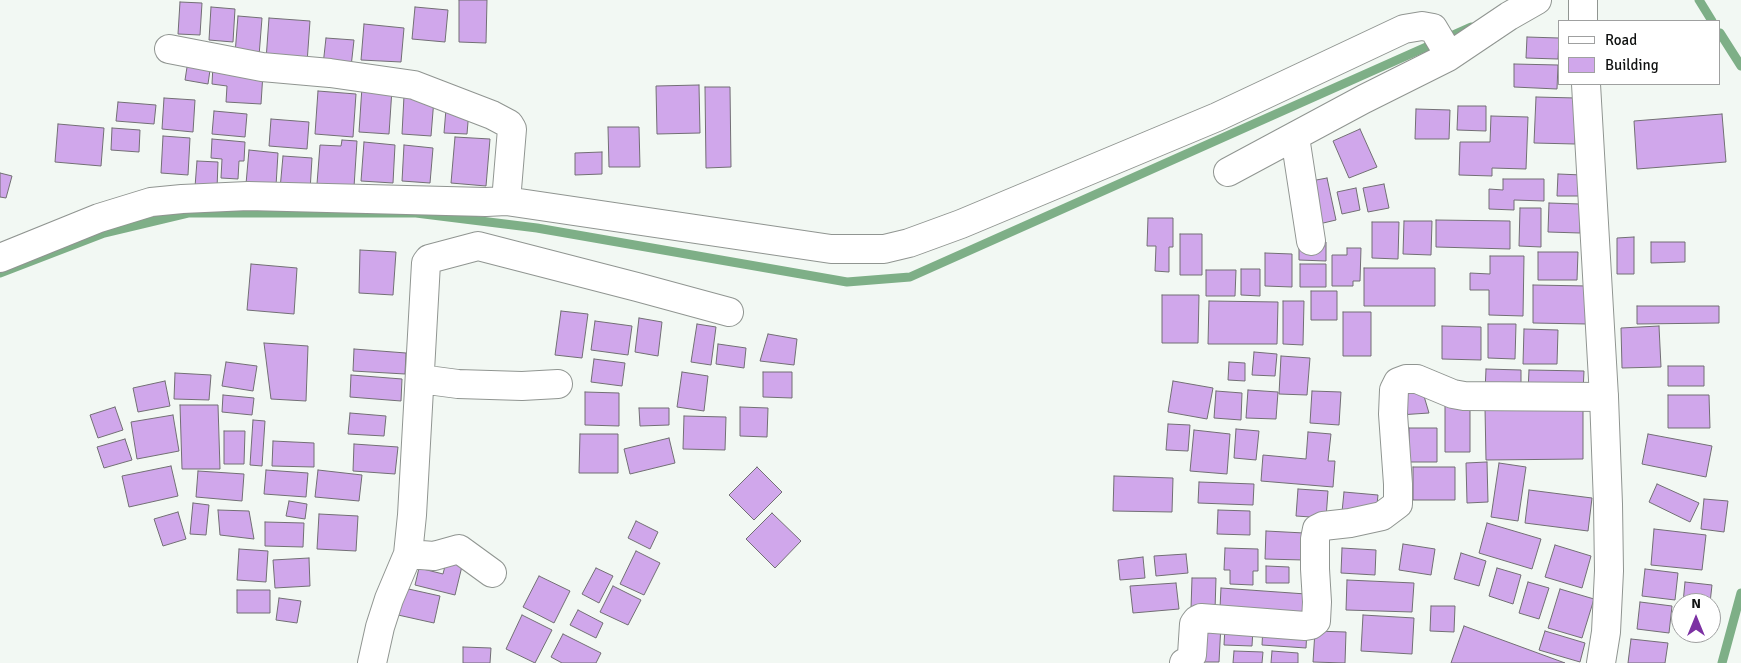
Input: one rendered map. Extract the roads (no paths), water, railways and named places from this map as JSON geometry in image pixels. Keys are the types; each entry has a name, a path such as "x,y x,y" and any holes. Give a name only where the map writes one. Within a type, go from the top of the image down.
{"street":[{"path":"1228,172 1364,99 1442,44 1509,16 1537,0"},
{"path":"1583,0 1583,20"},
{"path":"0,258 99,218 152,202 248,196 487,220 831,249 884,249 910,243 961,224 1218,116 1404,29 1422,26 1442,44"},
{"path":"169,49 262,67 330,73 414,85 485,112 509,124 512,129 487,220 426,263 412,515 408,554 386,608 372,663"},
{"path":"1586,85 1604,397 1609,571 1606,632 1601,663"},
{"path":"1295,137 1311,241"},
{"path":"487,220 605,278 729,312"},
{"path":"420,379 458,384 522,386 558,384"},
{"path":"1184,663 1192,655 1194,624 1201,618 1304,626 1311,625 1316,621 1315,539 1317,528 1382,516 1394,508 1398,502 1392,414 1394,390 1398,382 1406,379 1417,379 1453,394 1464,396 1604,397"},
{"path":"408,554 434,556 455,549 461,549 492,572"}],"waterway":[{"path":"1699,0 1711,20"},
{"path":"0,273 104,233 188,213 416,213 537,228 847,282 910,277 1471,27"},
{"path":"1721,35 1741,66"},
{"path":"1722,663 1741,593"}]}
